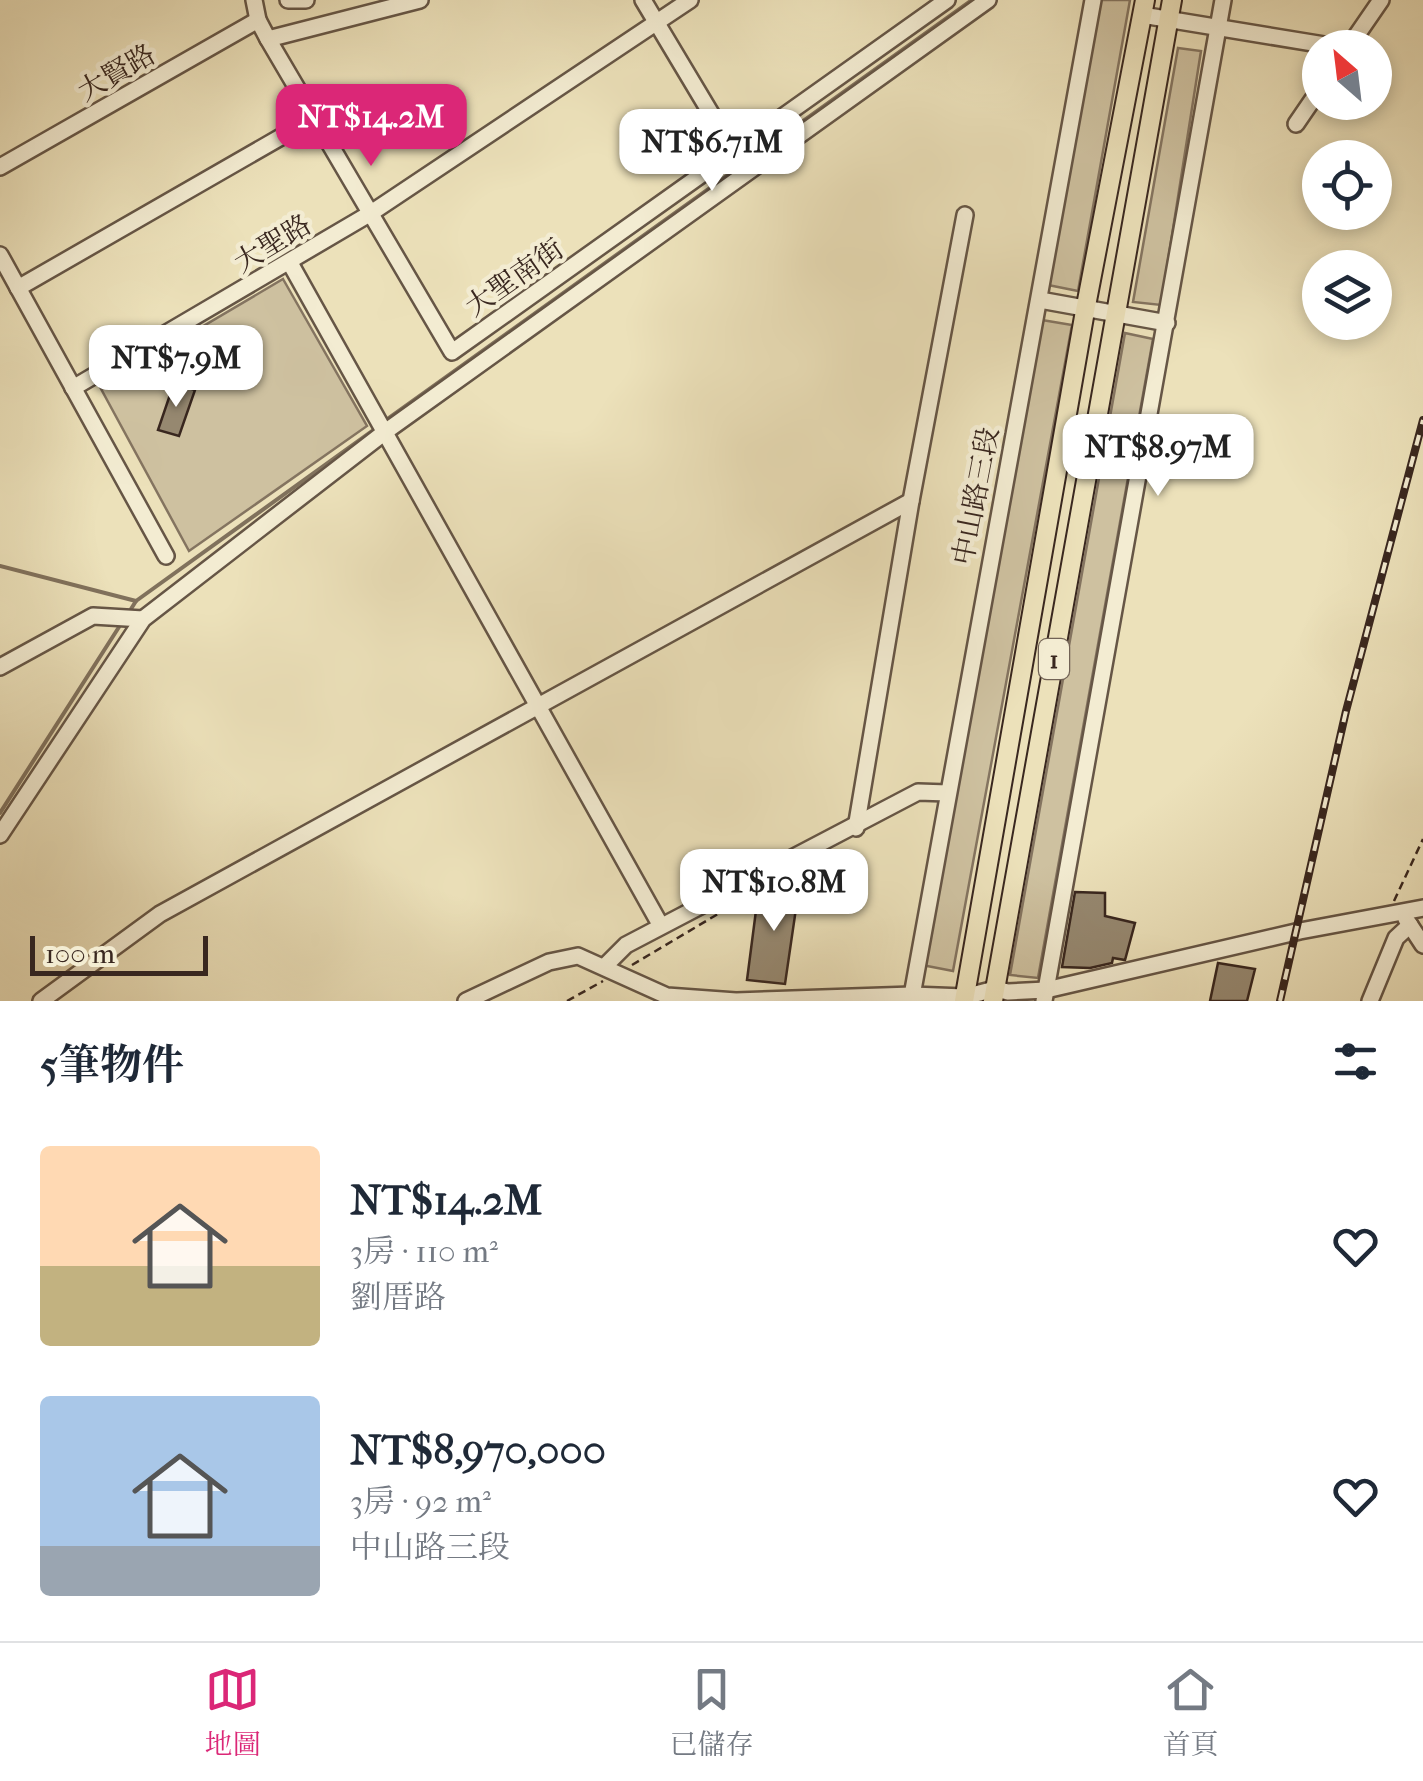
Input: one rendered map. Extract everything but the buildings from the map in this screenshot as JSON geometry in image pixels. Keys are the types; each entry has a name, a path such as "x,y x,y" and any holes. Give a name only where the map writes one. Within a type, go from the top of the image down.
{"main road":[{"name":"1","path":"964,999 1085,311 1143,7"},
{"name":"1","path":"994,995 1171,10"}],"street":[{"path":"254,0 268,39 370,213"},
{"path":"288,0 306,0"},
{"path":"268,39 420,0"},
{"path":"643,0 734,152"},
{"name":"大聖路","path":"73,388 370,213 690,0"},
{"name":"大聖南街","path":"370,213 452,352 947,0"},
{"path":"0,835 143,619 385,432 988,0"},
{"name":"中山路三段","path":"911,998 1093,0"},
{"path":"1045,996 1224,0"},
{"path":"1359,30 1381,0"},
{"path":"1143,7 1171,10 1218,27 1302,41"},
{"name":"大賢路","path":"0,167 258,20"},
{"path":"1296,124 1302,115"},
{"path":"18,288 314,118"},
{"path":"856,828 964,216"},
{"path":"0,255 166,556"},
{"path":"290,263 660,926"},
{"path":"1040,300 1167,323"},
{"path":"41,1001 160,914 911,501"},
{"path":"0,668 94,616 143,619"},
{"path":"611,970 626,945 660,926 856,828 918,792 948,793"},
{"path":"466,1001 549,962 578,956 667,996 736,1001 964,999 1008,992 1045,996 1423,908"},
{"path":"1400,916 1423,945"},
{"path":"1370,1001 1396,938 1400,916"}],"path":[{"path":"1400,916 1423,839"},
{"path":"567,1001 611,970 730,907"}],"shaded area":[{"path":"1098,0 1130,0 1078,291 1048,285"},
{"path":"1178,48 1201,51 1161,305 1133,302"},
{"path":"283,279 367,426 189,551 100,387"},
{"path":"1042,320 1072,325 953,971 922,965"},
{"path":"1125,333 1153,339 1038,978 1010,975"}],"waterway":[{"path":"389,418 972,0"},
{"path":"131,609 136,601 372,431"},
{"path":"0,566 136,601"},
{"path":"0,813 119,627"}],"railway":[{"path":"1280,1001 1346,711 1423,420"}]}
